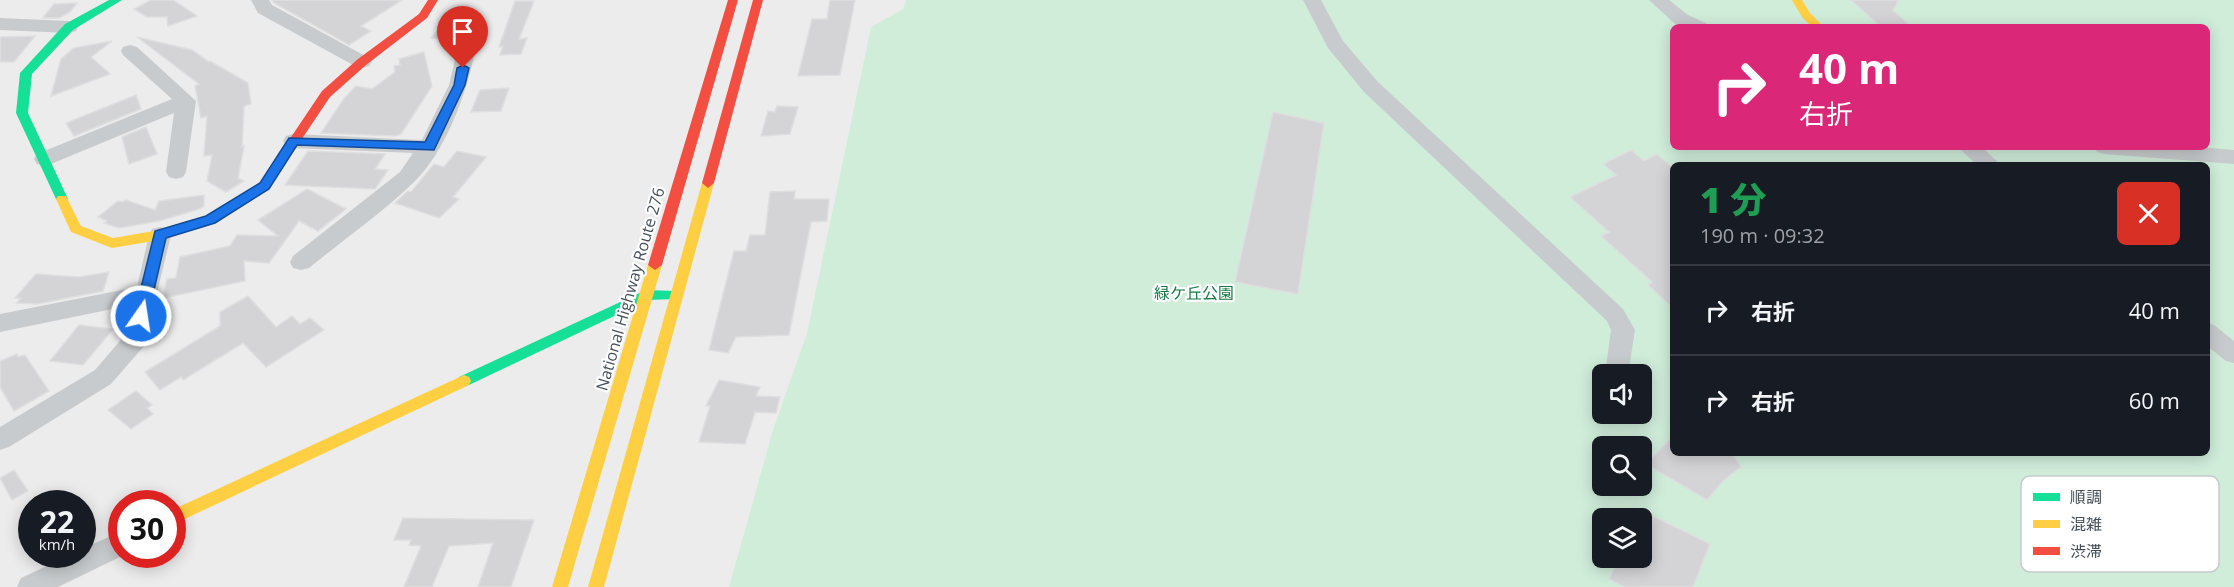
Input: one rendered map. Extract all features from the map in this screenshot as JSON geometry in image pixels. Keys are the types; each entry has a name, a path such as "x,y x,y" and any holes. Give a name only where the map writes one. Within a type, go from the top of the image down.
{"main road":[{"path":"117,0 69,27 26,73 22,113 76,229 112,243 160,235 211,219 264,186 326,94 362,62 423,16 433,0"},
{"name":"National Highway Route 276","path":"560,587 733,0"},
{"path":"596,587 758,0"},
{"path":"1797,0 1815,24"},
{"path":"186,511 646,295 675,295"}],"street":[{"path":"260,0 264,9 362,62"},
{"path":"1312,0 1335,44 1371,87 1615,315 1623,330 1618,364"},
{"path":"1658,0 1682,19 1693,24"},
{"path":"0,24 69,27"},
{"path":"130,51 186,101"},
{"path":"301,262 407,177 429,147 459,85 466,51"},
{"path":"44,159 186,101"},
{"path":"176,172 186,101"},
{"path":"293,141 429,147"},
{"path":"1972,150 1987,162"},
{"path":"2139,150 2234,158"},
{"path":"0,440 103,377 136,339 160,235"},
{"path":"0,323 146,294"},
{"path":"2210,334 2234,354"},
{"path":"30,587 108,550"}],"green space":[{"name":"緑ケ丘公園","path":"906,0 2234,0 2234,587 729,587 773,430 807,333 871,27 903,9"}],"building":[{"path":"151,0 173,0 197,16 168,26 167,17 147,17 134,9"},
{"path":"272,0 402,0 361,26 371,31 349,45"},
{"path":"830,0 855,0 840,75 798,76 812,19 827,19"},
{"path":"1851,0 1899,0 1893,10 1909,24 1878,24"},
{"path":"515,1 534,1 519,39 527,38 521,54 500,55 503,46 499,47"},
{"path":"77,3 70,12 59,18 43,18 54,4"},
{"path":"452,14 470,17 450,40 431,38"},
{"path":"35,36 14,62 0,62 0,37"},
{"path":"137,37 192,50 248,83 251,104 244,106 242,147 244,146 238,178 244,181 226,192 207,181 212,155 204,156 207,116 201,118 195,86 199,84"},
{"path":"112,41 91,57 110,74 51,96 61,59 74,48"},
{"path":"424,52 432,86 401,134 395,136 321,133 343,100 356,86 372,89 395,72 394,66 400,65 399,59"},
{"path":"509,88 501,111 471,112 480,90"},
{"path":"136,95 141,109 74,136 66,123"},
{"path":"777,106 798,107 790,134 761,136 768,111 775,112"},
{"path":"1273,112 1324,123 1298,294 1235,282"},
{"path":"146,127 157,154 129,164 122,137"},
{"path":"1631,150 1644,161 1657,154 1670,165 1670,305 1648,285 1652,282 1601,236 1609,232 1570,197 1616,175 1603,164"},
{"path":"308,151 385,154 375,169 388,170 375,189 285,185"},
{"path":"457,151 486,157 453,197 459,199 439,218 395,203 408,191 411,192 434,164 444,167"},
{"path":"307,189 346,209 318,231 299,221 269,263 244,261 245,281 163,298 167,279 176,278 180,257 230,246 237,235 278,236 258,220"},
{"path":"795,191 794,199 829,199 827,221 811,222 789,335 736,337 728,353 709,350 734,251 746,251 750,235 765,235 770,192"},
{"path":"204,195 204,206 199,209 159,221 119,228 104,223 107,221 98,217 118,201 126,200 155,210 159,201"},
{"path":"109,272 103,291 37,304 17,303 21,298 15,298 36,274 79,277"},
{"path":"248,296 276,327 292,316 300,324 310,318 324,330 266,367 243,343 183,380 181,377 160,390 145,372 220,326 220,312"},
{"path":"79,325 113,329 83,365 50,361"},
{"path":"17,354 18,357 25,355 49,391 14,411 0,387 0,361"},
{"path":"719,380 760,387 756,396 780,397 776,413 755,412 745,444 699,442 710,406 706,406"},
{"path":"136,391 152,405 147,408 153,414 131,429 108,410"},
{"path":"1670,439 1670,456 1734,456 1741,467 1723,481 1707,500 1652,468 1652,458"},
{"path":"14,470 27,490 18,490 18,497 12,500 0,478"},
{"path":"1652,515 1710,544 1693,587 1624,587 1609,579 1614,568 1652,568"},
{"path":"403,518 534,520 511,587 478,587 493,543 449,546 432,587 404,587 421,546 409,545 411,540 394,540"}],"traffic: fast":[{"path":"62,199 22,113 26,73 69,27 117,0"},
{"path":"464,381 646,295 670,295"}],"traffic: slow":[{"path":"1797,0 1815,24"},
{"path":"62,199 76,229 112,243 160,235 211,219 264,186 281,161"},
{"path":"596,587 708,183"},
{"path":"560,587 655,265"},
{"path":"186,511 464,381"}],"traffic: jam":[{"path":"281,161 326,94 362,62 423,16 433,0"},
{"path":"655,265 733,0"},
{"path":"708,183 758,0"}],"route":[{"path":"141,316 160,235 211,219 264,186 293,141 429,147 459,85 463,68"}]}
